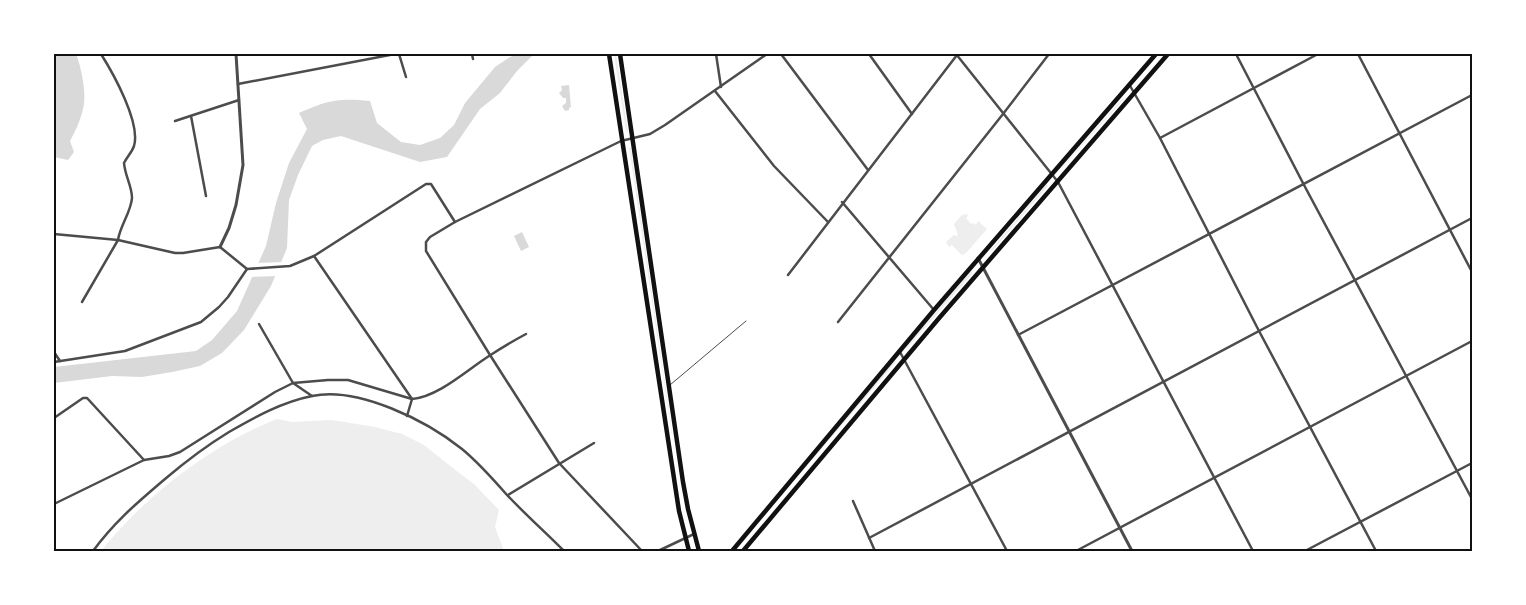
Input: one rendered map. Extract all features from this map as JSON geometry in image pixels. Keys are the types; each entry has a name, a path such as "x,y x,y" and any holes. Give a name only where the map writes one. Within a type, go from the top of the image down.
{"main road":[{"path":"609,54 678,511 689,551"},
{"path":"620,54 678,451 688,509 699,551"},
{"path":"732,551 978,258 1156,54"},
{"path":"743,551 982,267 1168,54"},
{"path":"669,451 678,451"}],"street":[{"path":"82,302 118,240 120,229 132,198 124,163 134,148 136,138 124,95 114,74 101,54"},
{"path":"220,247 229,228 236,205 243,165 236,54"},
{"path":"238,84 397,54 406,78"},
{"path":"472,54 473,59"},
{"path":"716,54 721,87"},
{"path":"642,551 559,463 426,251 426,242 430,237 455,222 621,141 650,134 767,54"},
{"path":"781,54 868,170"},
{"path":"869,54 912,114"},
{"path":"788,275 956,54 1058,182 1253,551"},
{"path":"838,322 1003,114 1048,54"},
{"path":"1236,54 1472,499"},
{"path":"1160,138 1318,54"},
{"path":"1358,54 1472,272"},
{"path":"1129,84 1160,138 1309,427 1376,551"},
{"path":"715,91 774,166 828,222"},
{"path":"1018,335 1472,95"},
{"path":"175,121 240,100"},
{"path":"192,116 206,196"},
{"path":"54,234 118,240 175,253 220,247 248,269 290,266 314,256 426,184 431,184 455,222"},
{"path":"842,202 934,310"},
{"path":"869,538 1472,218"},
{"path":"314,256 412,399"},
{"path":"978,258 1132,551"},
{"path":"54,362 125,351 200,322 219,307 248,269"},
{"path":"259,324 293,383 313,396"},
{"path":"54,504 144,460 169,456 180,452 293,383 348,380 412,399 421,398 433,394 490,355 526,334"},
{"path":"1076,551 1472,341"},
{"path":"900,350 1007,551"},
{"path":"54,352 60,361"},
{"path":"93,551 120,518 201,450 271,409 313,396 334,395 374,402 407,416 463,450 486,470 564,551"},
{"path":"54,418 83,398 87,398 144,460"},
{"path":"407,416 412,399"},
{"path":"508,495 594,443"},
{"path":"1306,551 1472,463"},
{"path":"853,501 875,551"},
{"path":"658,551 694,534"}],"lane":[{"path":"670,386 746,321"}],"shaded area":[{"path":"54,54 76,54 84,86 83,109 70,141 74,152 68,160 54,157"},
{"path":"520,54 534,54 517,71 500,93 480,109 447,157 420,162 341,136 323,140 312,146 298,175 289,200 287,248 271,286 244,330 222,353 200,366 172,372 142,377 112,376 54,383 54,367 196,351 212,340 237,311 266,246 276,203 289,163 307,129 299,113 333,101 370,101 377,123 401,142 420,145 440,138 454,125 465,103 495,67 510,57"},
{"path":"614,54 616,54 628,132 626,131"},
{"path":"569,85 571,107 565,111 562,106 566,103 566,98 563,98 559,93 562,90 561,86"},
{"path":"1124,99 1062,168 1062,167"},
{"path":"629,148 631,148 686,529"},
{"path":"1047,184 1048,186 990,251"},
{"path":"967,214 966,218 971,224 976,225 978,221 987,229 962,255 952,245 949,247 946,242 954,235 958,235 954,224 962,215"},
{"path":"522,232 529,247 521,251 514,236"},
{"path":"971,271 973,273 907,348 906,347"},
{"path":"895,360 896,362 811,461 811,459"},
{"path":"277,419 292,422 332,420 375,427 402,434 424,445 474,484 499,510 495,527 504,551 101,551 138,511 181,474 228,443"}],"pier":[{"path":"284,262 278,276 250,277 256,263"}]}
